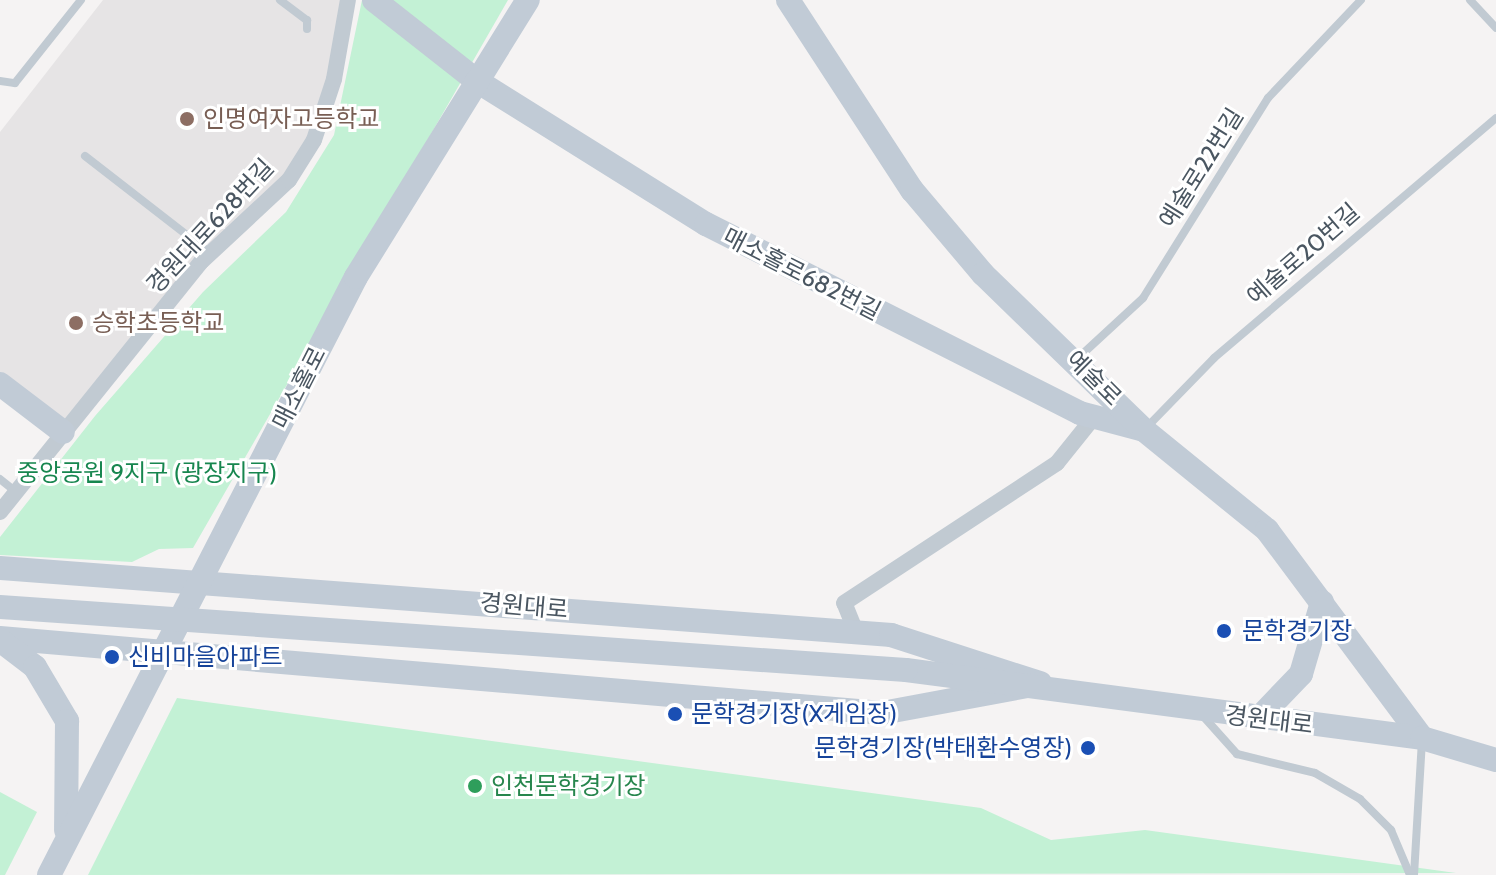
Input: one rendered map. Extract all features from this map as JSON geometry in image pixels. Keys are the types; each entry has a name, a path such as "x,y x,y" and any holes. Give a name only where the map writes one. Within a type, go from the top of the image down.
{"main road":[{"name":"매소홀로682번길","path":"374,0 477,81 706,224 1094,417 1144,430"},
{"name":"매소홀로","path":"49,875 356,277 528,0"},
{"name":"예술로","path":"788,0 912,190 983,274 1077,359 1144,430 1267,530 1422,738"},
{"path":"0,384 63,432"},
{"name":"경원대로","path":"0,568 200,580 891,635 1040,683"},
{"path":"1258,719 1301,674 1322,602"},
{"name":"경원대로","path":"0,607 906,670 1040,683 1199,712 1422,738 1496,760"},
{"name":"경원대로","path":"0,639 165,650 882,713 1040,683"},
{"path":"0,639 35,667 67,721 72,755 64,845"}],"street":[{"name":"경원대로628번길","path":"0,512 211,253 289,180 314,140 348,0"},
{"path":"856,632 844,603 1057,463 1094,417"}],"lane":[{"path":"0,81 15,83 81,0"},
{"path":"280,0 307,20 307,29"},
{"name":"예술로22번길","path":"1077,359 1143,298 1268,98 1361,0"},
{"path":"1470,0 1496,28"},
{"name":"예술로20번길","path":"1144,430 1214,358 1496,118"},
{"path":"85,156 211,253"},
{"path":"0,479 16,492"},
{"path":"1199,712 1237,754 1315,773 1360,799 1391,830 1412,875"},
{"path":"1412,875 1422,738"}],"shaded area":[{"path":"103,0 348,0 334,79 289,180 201,262 63,432 0,384 0,132"}],"green space":[{"name":"중앙공원 9지구 (광장지구)","path":"362,0 508,0 193,548 159,549 132,562 0,555 0,537 95,416 203,292 286,212 334,135"},
{"name":"인천문학경기장","path":"177,698 981,808 1051,840 1145,830 1456,873 88,875"},
{"path":"0,792 37,812 5,875 0,875"}],"place":[{"name":"인명여자고등학교","path":"187,119"},
{"name":"승학초등학교","path":"76,323"},
{"name":"문학경기장","path":"1224,631"},
{"name":"신비마을아파트","path":"112,657"},
{"name":"문학경기장(X게임장)","path":"675,714"},
{"name":"문학경기장(박태환수영장)","path":"1088,748"},
{"name":"인천문학경기장","path":"475,786"}]}
